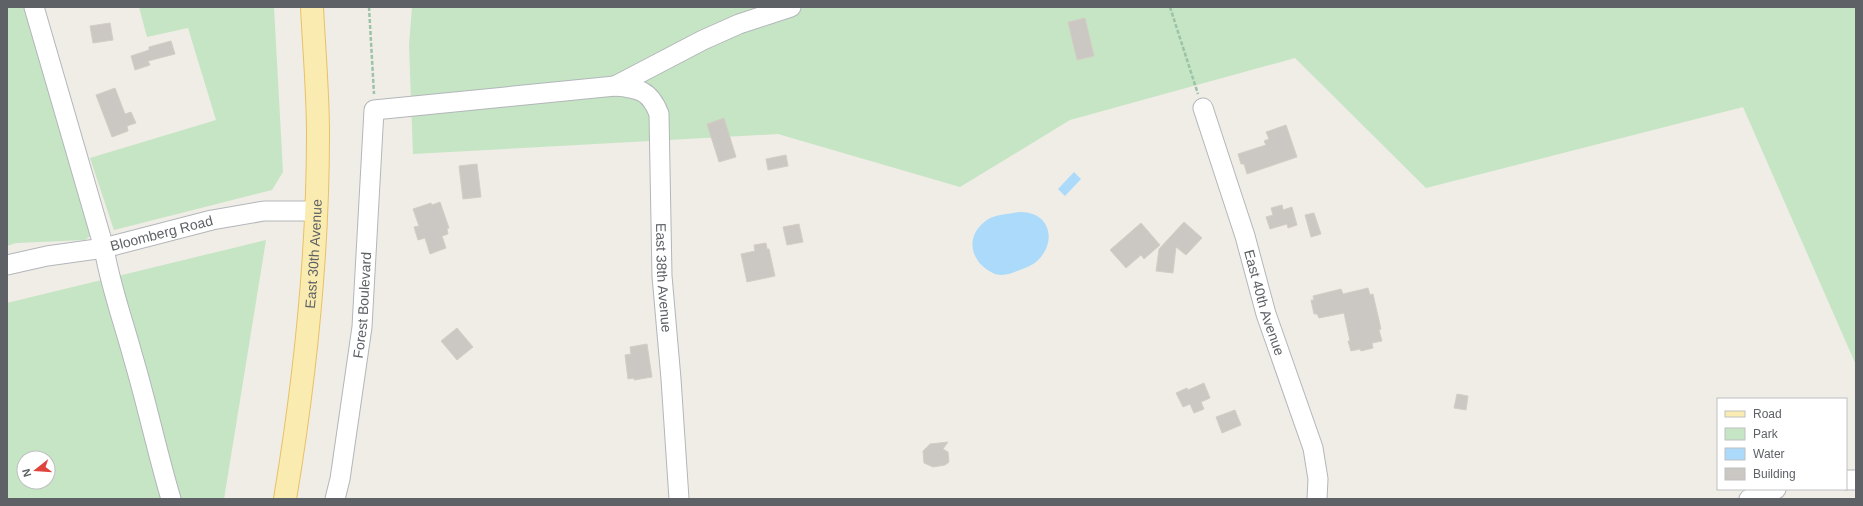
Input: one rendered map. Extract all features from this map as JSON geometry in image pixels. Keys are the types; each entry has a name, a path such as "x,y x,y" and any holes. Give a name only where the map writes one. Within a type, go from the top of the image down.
{"main road":[{"name":"East 30th Avenue","path":"284,499 299,412 310,307 316,211 318,133 312,7"}],"street":[{"path":"34,7 104,248 109,277 133,358 171,499"},
{"name":"East 38th Avenue","path":"614,86 703,40 739,24 791,7"},
{"name":"East 38th Avenue","path":"374,110 614,86 641,90 655,103 659,114 662,276 679,499"},
{"name":"East 40th Avenue","path":"1203,108 1245,236 1266,314 1313,448 1318,479 1317,499"},
{"name":"Forest Boulevard","path":"335,499 340,479 362,327 374,110"},
{"name":"Bloomberg Road","path":"7,265 47,256 104,248 212,220 264,211 316,211"},
{"path":"1749,499 1773,490"}],"path":[{"path":"369,7 374,110"},
{"path":"1170,7 1203,108"}],"green space":[{"path":"7,7 24,7 93,234 85,240 16,243 7,246"},
{"path":"139,7 274,7 283,172 272,190 114,230 90,158 216,120 188,28 147,37"},
{"path":"412,7 1856,7 1856,365 1743,107 1426,188 1295,58 1070,120 960,187 778,134 413,154 409,45"},
{"path":"266,240 224,499 7,499 7,303"}],"water":[{"path":"1074,172 1081,179 1065,196 1058,189"},
{"path":"1019,212 1030,213 1044,222 1048,230 1049,238 1047,246 1043,254 1036,262 1029,266 1005,275 993,273 985,268 975,256 973,241 975,233 980,226 990,218 998,215"}],"building":[{"path":"1085,18 1094,56 1077,60 1068,22"},
{"path":"110,23 113,40 93,43 90,26"},
{"path":"171,41 175,54 148,61 150,65 135,70 131,56 149,50 149,47"},
{"path":"115,88 125,114 131,112 136,123 127,126 128,131 112,137 96,95"},
{"path":"724,118 736,157 719,162 707,124"},
{"path":"1286,125 1297,157 1247,174 1244,164 1241,164 1238,154 1266,145 1264,141 1269,139 1266,132"},
{"path":"786,155 788,166 768,170 766,159"},
{"path":"477,164 481,197 463,199 459,166"},
{"path":"440,202 449,228 447,229 448,234 442,236 446,248 430,254 425,238 418,240 414,227 419,226 413,209 431,203 432,205"},
{"path":"1282,205 1283,210 1292,207 1297,225 1288,228 1287,224 1270,229 1266,217 1273,215 1271,208"},
{"path":"1314,213 1321,234 1311,237 1305,215"},
{"path":"1184,222 1202,238 1186,255 1176,247 1173,273 1156,271 1159,249"},
{"path":"1141,223 1160,245 1144,259 1141,255 1126,268 1110,250"},
{"path":"799,224 803,242 787,245 783,227"},
{"path":"766,243 767,249 769,249 775,276 747,282 741,254 755,251 754,245"},
{"path":"1368,288 1370,295 1373,294 1381,329 1379,330 1382,341 1372,343 1373,348 1361,351 1360,349 1351,351 1344,313 1319,318 1317,314 1314,314 1311,300 1314,300 1313,296 1341,289 1343,294"},
{"path":"457,328 473,347 457,360 441,341"},
{"path":"647,344 652,377 634,380 634,378 628,379 625,355 631,354 630,347"},
{"path":"1204,383 1210,398 1201,402 1204,409 1194,413 1190,404 1183,407 1176,393 1187,388 1188,390"},
{"path":"1457,394 1468,396 1466,410 1454,408"},
{"path":"1235,410 1241,425 1222,433 1216,417"},
{"path":"948,442 943,449 948,452 949,462 945,465 933,467 924,463 923,451 930,444"}]}
